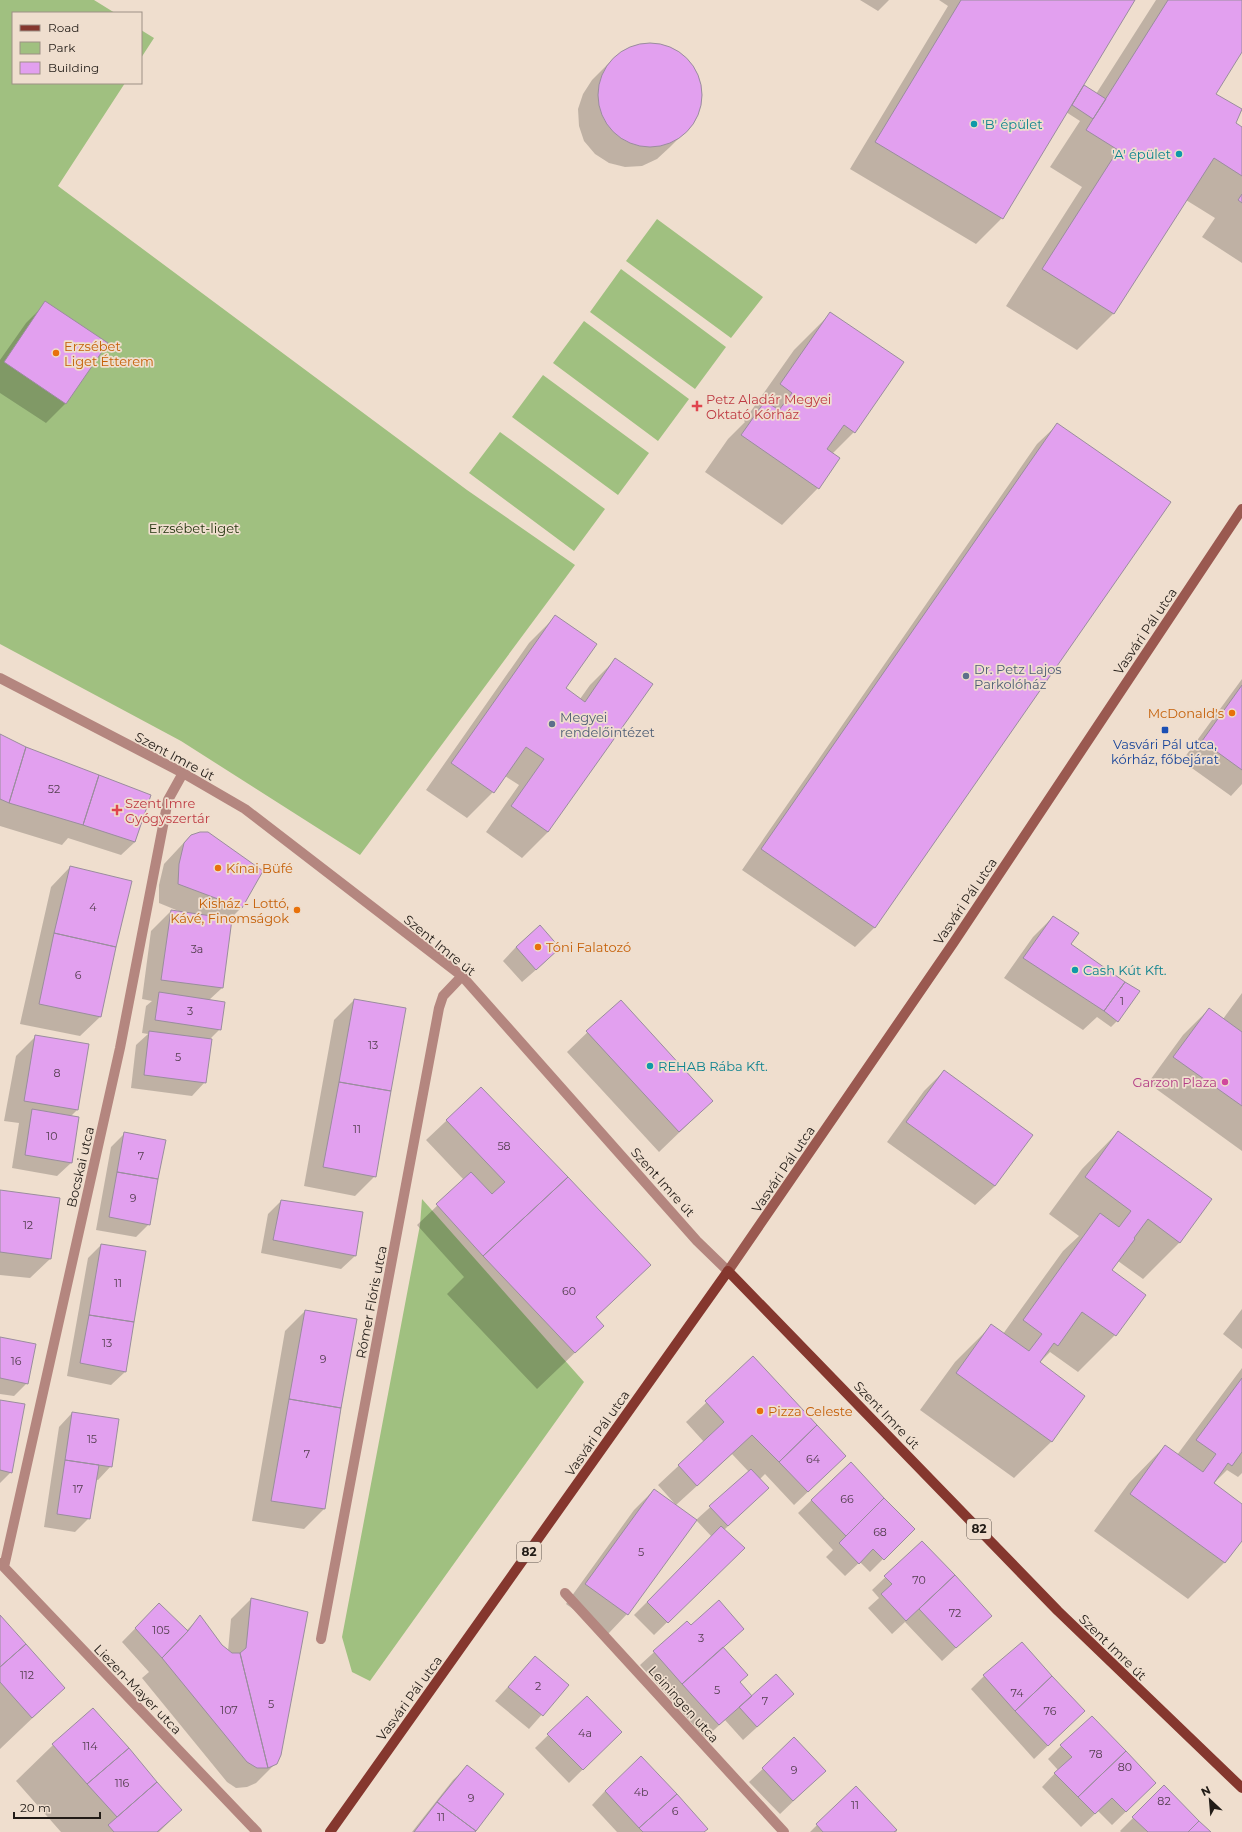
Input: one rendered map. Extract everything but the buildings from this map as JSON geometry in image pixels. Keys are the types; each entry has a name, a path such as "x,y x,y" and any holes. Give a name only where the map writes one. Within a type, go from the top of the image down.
{"main road":[{"name":"Szent Imre út","path":"728,1271 1058,1610 1242,1788"},
{"name":"Vasvári Pál utca","path":"330,1832 728,1271"}],"street":[{"name":"Vasvári Pál utca","path":"728,1271 954,942 1242,509"},
{"name":"Szent Imre út","path":"0,678 183,773 245,809 462,976 697,1241 728,1271"},
{"name":"Bocskai utca","path":"2,1565 120,1048 168,800 183,773"},
{"name":"Rómer Flóris utca","path":"321,1639 439,1008 443,996 462,976"},
{"name":"Liezen-Mayer utca","path":"2,1565 257,1832"},
{"name":"Leiningen utca","path":"565,1593 784,1832"}],"green space":[{"name":"Erzsébet-liget","path":"0,0 94,0 113,12 12,12 12,84 124,84 58,186 467,490 575,565 360,855 181,741 0,644"},
{"path":"142,31 154,38 142,56"},
{"path":"657,219 763,297 731,338 626,261"},
{"path":"621,269 726,347 695,389 590,312"},
{"path":"584,321 689,399 658,441 553,363"},
{"path":"543,375 649,453 618,495 512,417"},
{"path":"500,432 605,509 574,551 469,473"},
{"path":"422,1199 584,1382 370,1681 352,1672 342,1637 420,1225"}],"place":[{"name":"'B' épület","path":"974,124"},
{"name":"'A' épület","path":"1179,154"},
{"name":"Erzsébet Liget Étterem","path":"56,353"},
{"name":"Petz Aladár Megyei Oktató Kórház","path":"697,406"},
{"name":"Dr. Petz Lajos Parkolóház","path":"966,676"},
{"name":"McDonald's","path":"1232,713"},
{"name":"Megyei rendelőintézet","path":"552,724"},
{"name":"Vasvári Pál utca, kórház, főbejárat","path":"1165,730"},
{"name":"Szent Imre Gyógyszertár","path":"117,810"},
{"name":"Kínai Büfé","path":"218,868"},
{"name":"Kisház - Lottó, Kávé, Finomságok","path":"297,910"},
{"name":"Tóni Falatozó","path":"538,947"},
{"name":"Cash Kút Kft.","path":"1075,970"},
{"name":"REHAB Rába Kft.","path":"650,1066"},
{"name":"Garzon Plaza","path":"1225,1082"},
{"name":"Pizza Celeste","path":"760,1411"}]}
